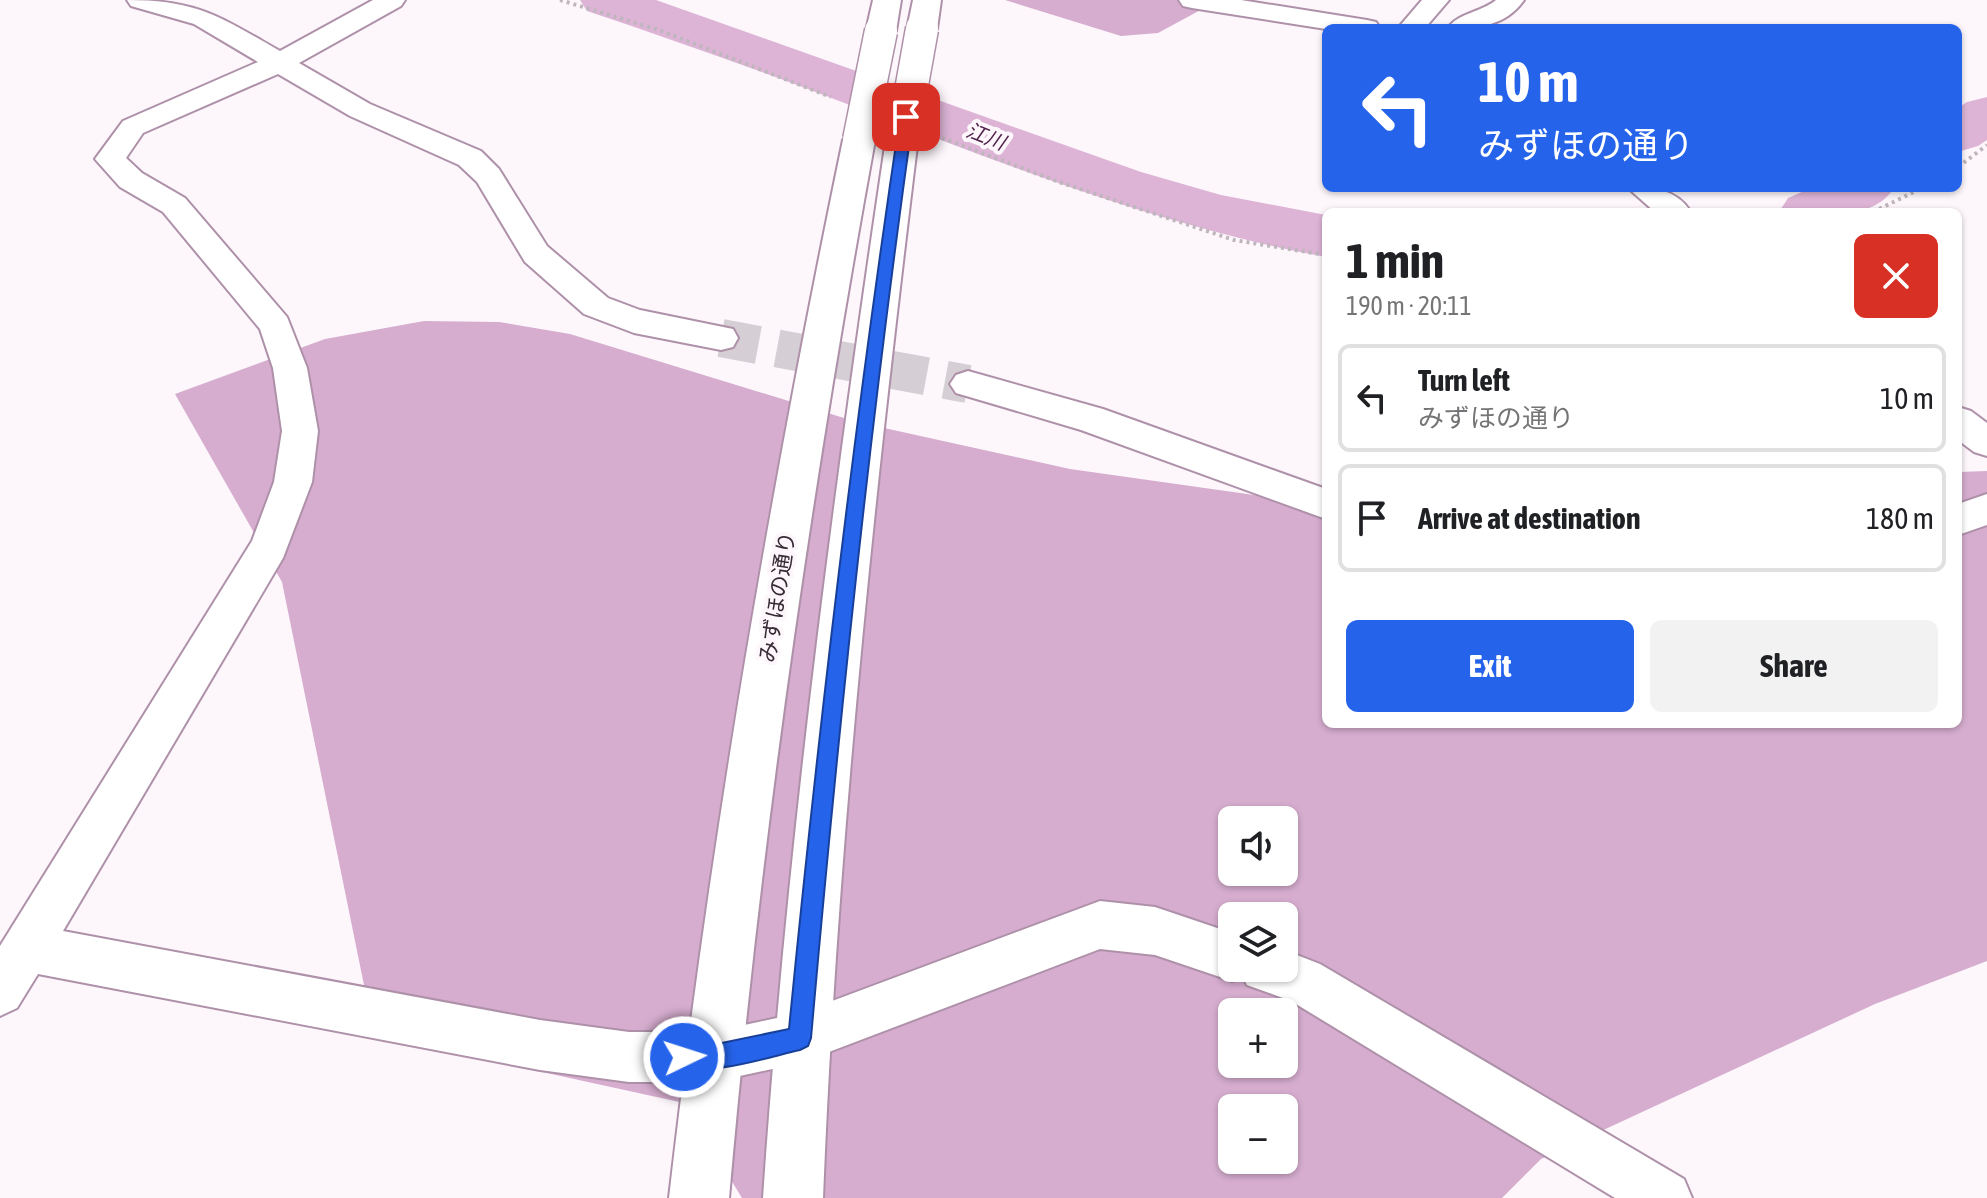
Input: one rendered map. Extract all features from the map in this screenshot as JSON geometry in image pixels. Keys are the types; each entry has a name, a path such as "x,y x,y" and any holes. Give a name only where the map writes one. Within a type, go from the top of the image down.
{"street":[{"path":"140,0 203,18 360,110 470,158 488,176 536,254 596,306 634,321 721,338"},
{"path":"0,991 269,547 293,482 300,431 290,368 275,325 174,205 131,180 110,159 133,127 279,63 392,0"},
{"name":"みずほの通り","path":"793,1198 800,1038 880,143 881,31 887,0"},
{"path":"1192,0 1342,24"},
{"path":"1415,24 1436,0"},
{"path":"1470,24 1498,12 1511,0"},
{"name":"みずほの通り","path":"699,1198 712,1057 771,623 880,143 924,14"},
{"path":"1648,192 1670,208"},
{"path":"968,384 1090,419 1322,503"},
{"path":"1962,424 1987,442"},
{"path":"1962,518 1987,509"},
{"path":"28,948 540,1045 629,1057 712,1057 800,1038 1100,925 1155,931 1218,952"},
{"path":"1298,979 1665,1198"}],"path":[{"path":"1962,164 1987,145"},
{"path":"1881,208 1914,192"}],"shaded area":[{"path":"1005,0 1219,0 1158,33 1121,36"},
{"path":"424,321 499,322 570,334 857,422 1070,469 1322,504 1322,728 1962,728 1962,472 1987,471 1987,961 1875,1004 1541,1159 1502,1198 742,1198 684,1103 396,1040 365,990 282,582 175,394 325,339"}],"waterway":[{"name":"江川","path":"605,0 842,83 1120,186 1221,215 1322,235"},
{"name":"江川","path":"1962,131 1987,114"},
{"name":"江川","path":"1818,208 1855,192"}],"tunnel":[{"path":"721,338 968,384"}],"route":[{"path":"684,1057 712,1057 800,1038 830,714 877,319 906,117"}]}
